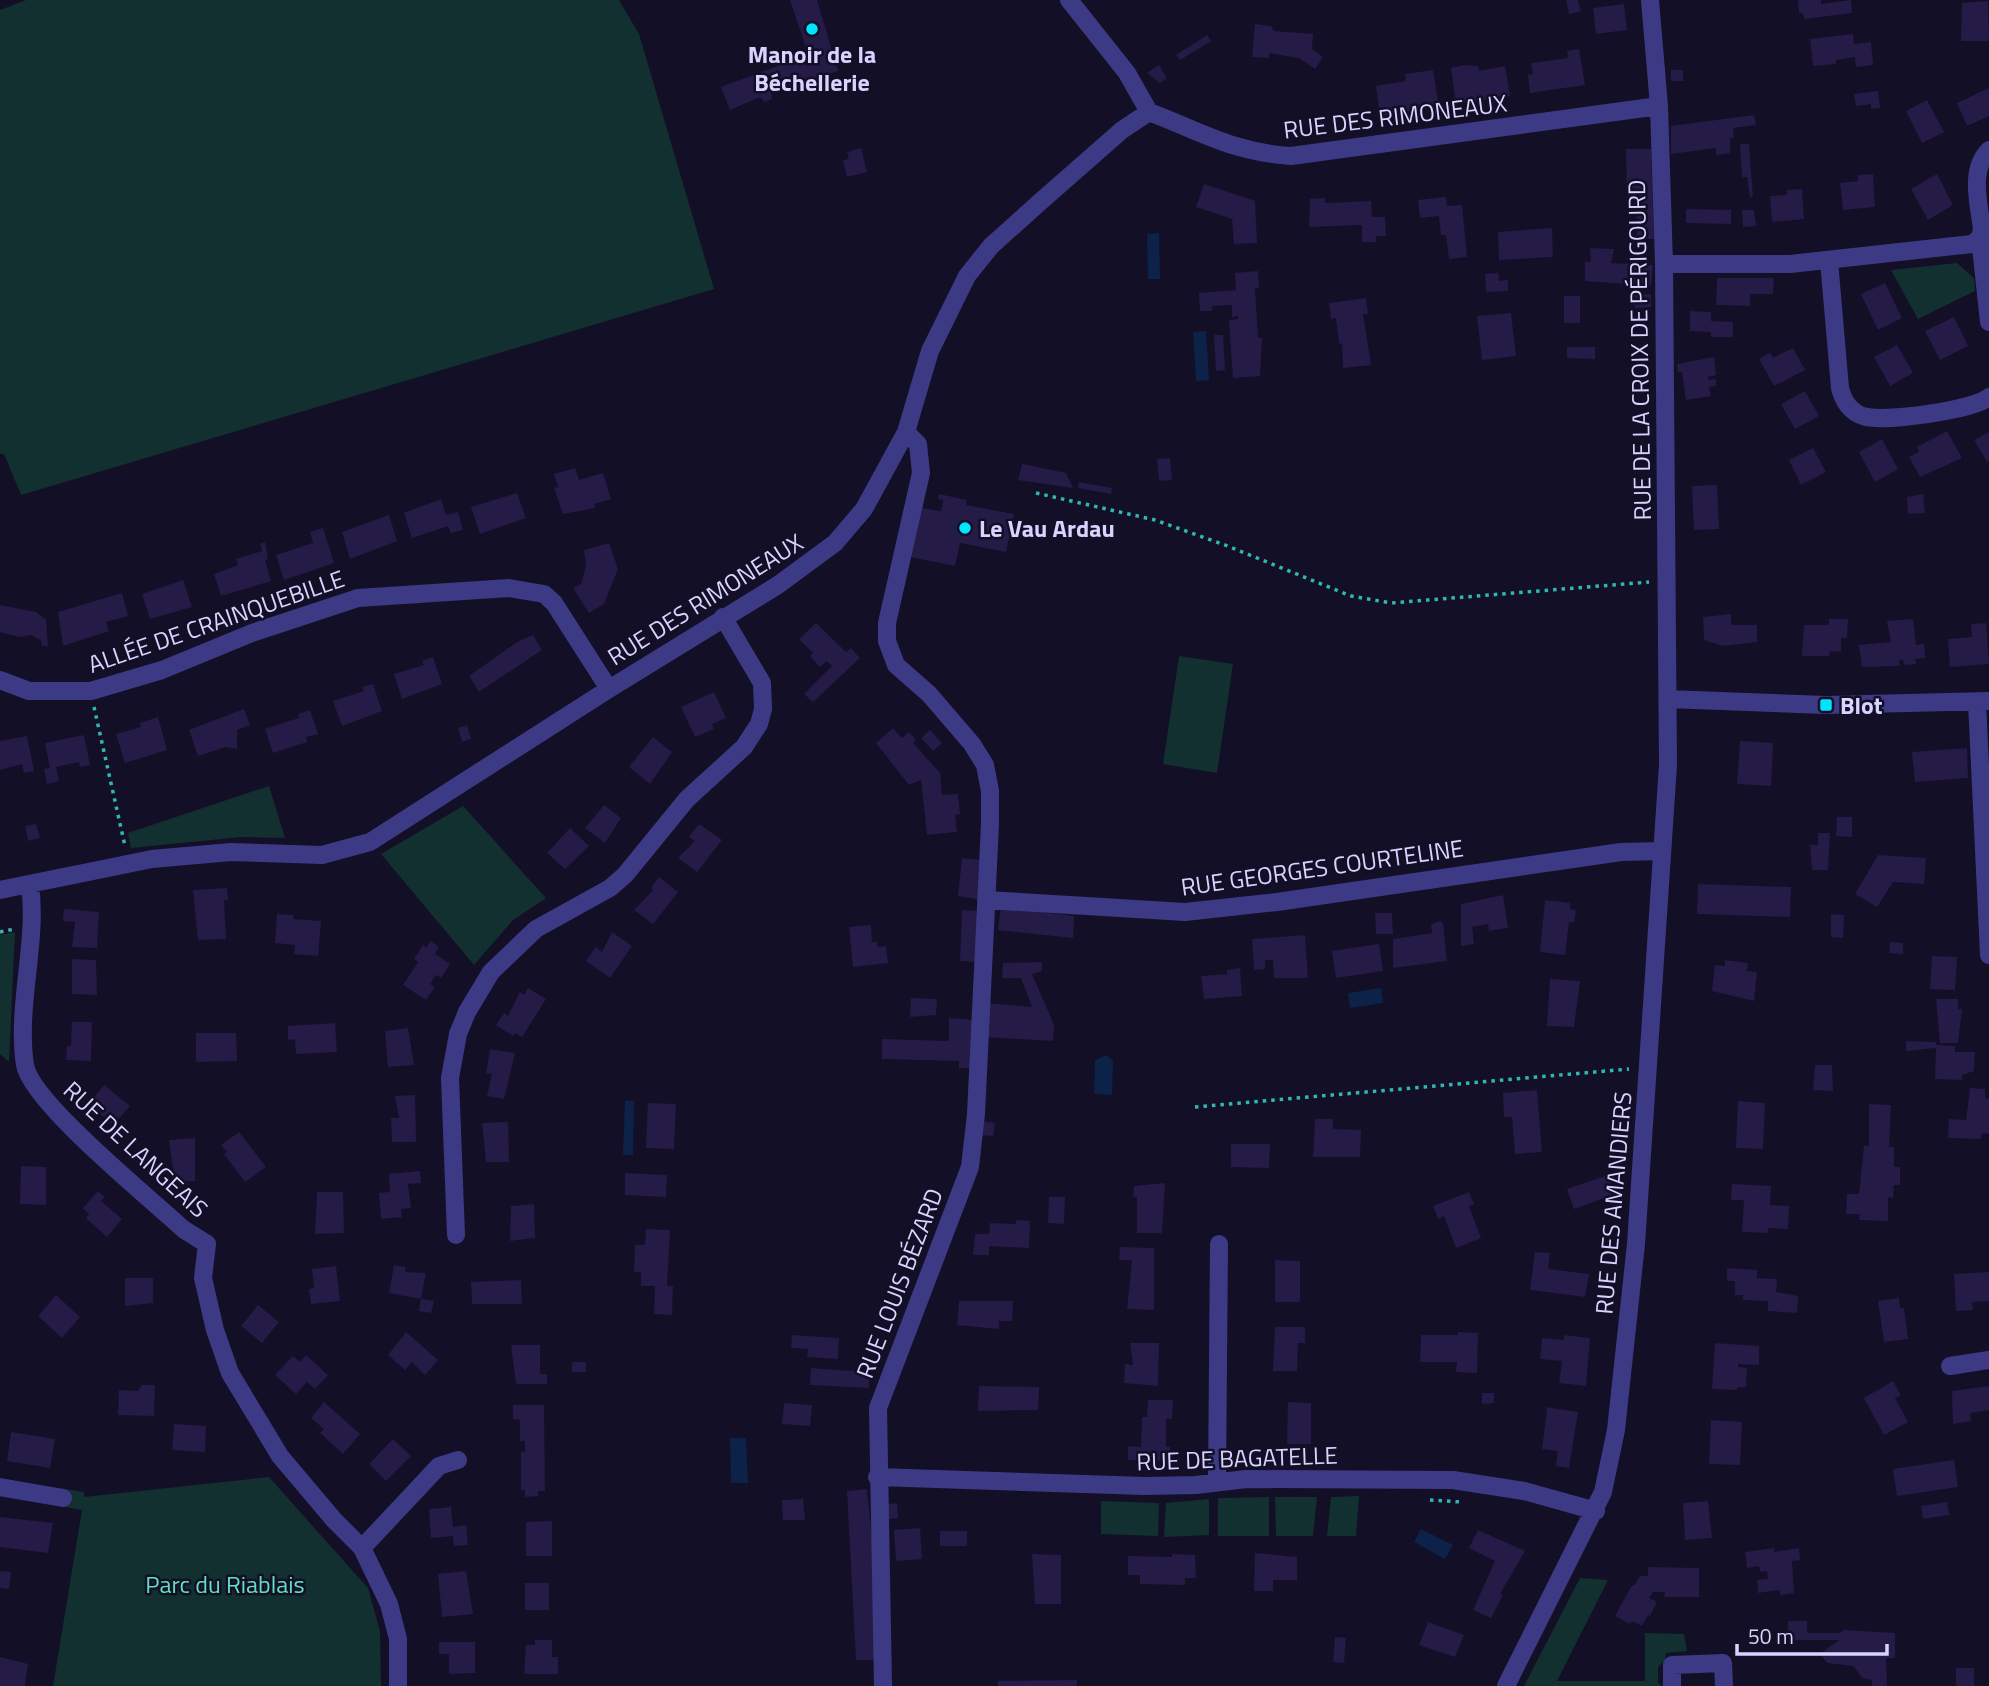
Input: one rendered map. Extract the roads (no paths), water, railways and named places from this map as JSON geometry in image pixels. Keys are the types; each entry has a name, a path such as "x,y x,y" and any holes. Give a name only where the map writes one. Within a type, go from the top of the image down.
{"street":[{"path":"1069,0 1127,73 1149,112"},
{"name":"RUE DE LA CROIX DE PÉRIGOURD","path":"1650,0 1659,106 1664,264 1668,699"},
{"name":"RUE DES RIMONEAUX","path":"0,890 128,863 231,852 322,855 362,845 778,585 835,542 864,509 906,432 930,351 967,276 991,246 1122,130 1149,112 1237,149 1256,154 1290,156 1659,106"},
{"path":"1989,150 1980,162 1977,176 1989,322"},
{"path":"1664,264 1757,266 1829,261 1972,244 1980,238"},
{"path":"1829,261 1840,388 1843,398 1857,414 1880,418 1971,407 1989,397"},
{"name":"RUE LOUIS BÉZARD","path":"883,1686 877,1477 878,1408 970,1167 976,1114 990,791 985,765 972,744 929,694 896,665 887,641 887,624 921,473 918,444 906,432"},
{"name":"ALLÉE DE CRAINQUEBILLE","path":"0,680 29,691 91,691 162,670 253,633 358,598 509,588 544,594 554,603 609,689"},
{"path":"456,1234 450,1078 458,1034 467,1012 491,972 536,929 610,888 625,875 687,799 744,747 759,724 763,709 762,683 723,617"},
{"path":"1668,699 1826,705 1983,701 1989,955"},
{"name":"RUE DES AMANDIERS","path":"1506,1686 1596,1510 1611,1461 1636,1244 1662,851 1668,699"},
{"name":"RUE GEORGES COURTELINE","path":"987,900 1185,912 1277,902 1608,853 1662,851"},
{"name":"RUE DE LANGEAIS","path":"30,884 25,1032 26,1066 32,1083 52,1107 183,1229 207,1244 203,1278 215,1331 245,1401 280,1456 334,1520 362,1548 389,1604 398,1639 398,1686"},
{"path":"1217,1482 1219,1244"},
{"path":"1950,1366 1989,1360"},
{"path":"362,1548 439,1466 458,1460"},
{"name":"RUE DE BAGATELLE","path":"877,1477 1144,1486 1196,1485 1246,1479 1453,1480 1524,1491 1596,1510"},
{"path":"0,1487 63,1498"},
{"path":"1672,1686 1672,1665 1723,1663 1724,1686"}],"water":[{"path":"1159,233 1160,279 1148,279 1147,234"},
{"path":"1206,331 1209,380 1196,381 1193,332"},
{"path":"1381,988 1383,1003 1350,1008 1348,993"},
{"path":"1106,1055 1113,1061 1112,1095 1094,1094 1095,1060"},
{"path":"625,1101 634,1101 633,1155 623,1155"},
{"path":"730,1438 746,1438 748,1483 731,1483"},
{"path":"1421,1529 1453,1545 1445,1559 1414,1542"}],"place":[{"name":"Manoir de la Béchellerie","path":"812,29"},
{"name":"Le Vau Ardau","path":"965,528"},
{"name":"Blot","path":"1826,705"}],"park label":[{"name":"Parc du Riablais","path":"225,1584"}]}
